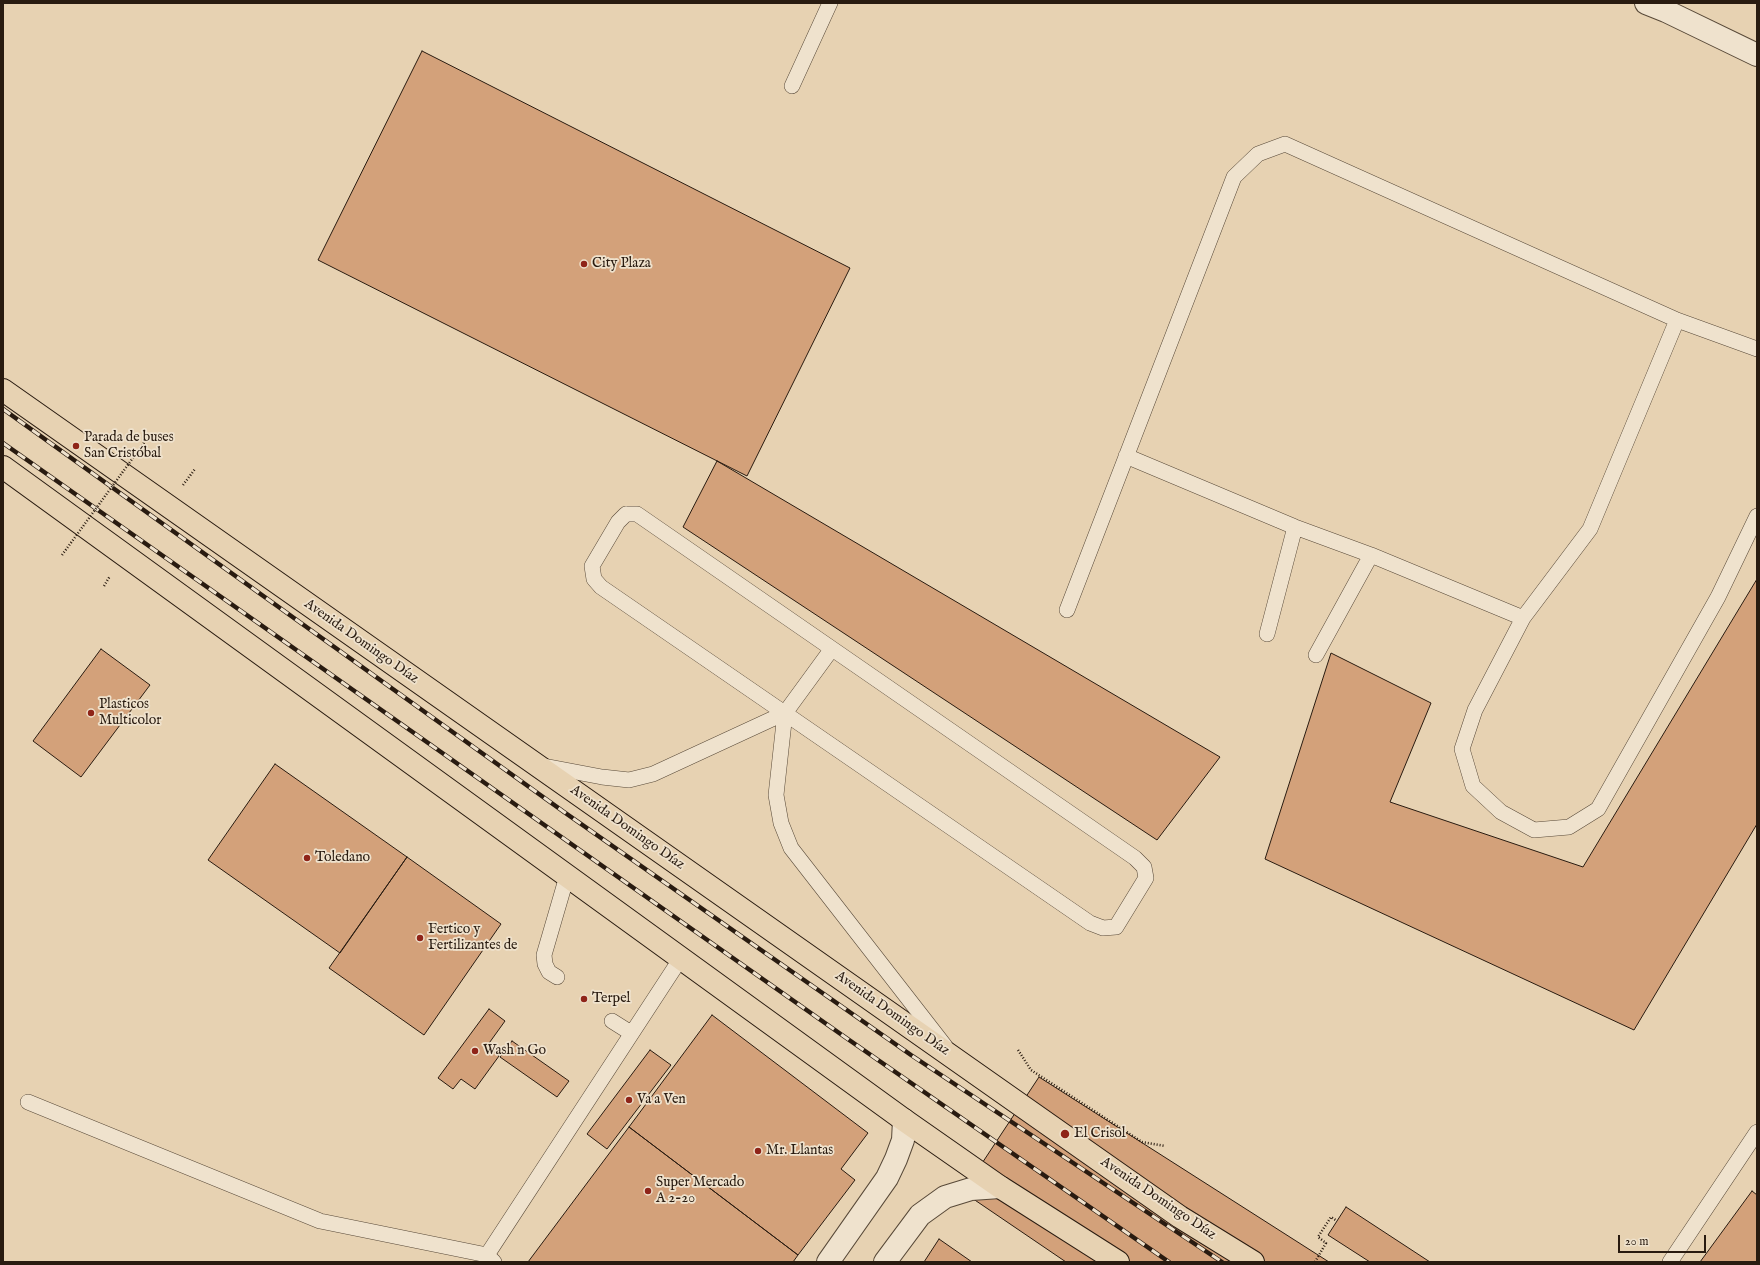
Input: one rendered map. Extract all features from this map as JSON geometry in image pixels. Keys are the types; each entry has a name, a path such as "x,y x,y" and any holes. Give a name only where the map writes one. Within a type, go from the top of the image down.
{"main road":[{"name":"Avenida Domingo Díaz","path":"3,390 1180,1216 1253,1262"},
{"path":"3,467 904,1120 1000,1187 1118,1262"}],"street":[{"path":"1646,3 1666,11 1757,55"},
{"path":"828,1262 886,1178 893,1165 903,1140 904,1120"},
{"path":"886,1262 920,1215 945,1197 971,1189 1000,1187"}],"lane":[{"path":"792,86 830,3"},
{"path":"1067,610 1234,177 1258,154 1285,144 1676,320 1757,349"},
{"path":"1676,320 1590,529 1523,618 1475,710 1462,749 1473,786 1501,812 1534,830 1569,827 1598,809 1718,597 1757,516"},
{"path":"1126,456 1294,527 1371,555 1523,618"},
{"path":"626,514 637,514 831,650 1136,858 1144,867 1146,878 1116,927 1103,928 1090,923 785,713 601,587 594,579 592,566 618,522 626,514"},
{"path":"1267,634 1294,527"},
{"path":"1316,654 1371,555"},
{"path":"536,765 602,777 629,780 653,774 785,713 831,650"},
{"path":"785,713 776,795 781,823 791,848 955,1058"},
{"path":"557,977 549,972 545,964 544,954 567,876"},
{"path":"28,1102 320,1220 491,1258 631,1033 681,958"},
{"path":"612,1021 631,1033"},
{"path":"1670,1262 1757,1132"}],"path":[{"path":"62,555 149,436"},
{"path":"1018,1050 1031,1070 1142,1142 1165,1146"},
{"path":"1315,1262 1326,1243 1318,1237 1331,1217 1337,1221"}],"building":[{"name":"City Plaza","path":"422,51 850,268 747,476 318,260"},
{"path":"717,461 1220,757 1157,840 683,527"},
{"path":"1757,579 1757,824 1634,1030 1265,859 1331,653 1431,703 1390,802 1583,867"},
{"name":"Plasticos Multicolor","path":"101,649 150,685 81,777 33,741"},
{"name":"Toledano","path":"275,764 407,857 340,953 208,860"},
{"name":"Fertico y Fertilizantes de","path":"407,857 501,924 424,1035 329,968"},
{"name":"Wash n Go","path":"489,1009 505,1021 487,1046 499,1056 475,1089 461,1079 453,1089 438,1078"},
{"name":"Mr. Llantas","path":"712,1015 868,1133 841,1169 855,1180 798,1255 629,1127"},
{"path":"512,1041 569,1081 557,1097 500,1057"},
{"name":"Va a Ven","path":"650,1050 671,1065 607,1149 587,1134"},
{"name":"El Crisol","path":"1039,1077 1329,1262 1066,1262 963,1192"},
{"name":"Super Mercado A 2-20","path":"629,1127 798,1255 793,1262 528,1262"},
{"path":"1752,1191 1757,1195 1757,1262 1700,1262"},
{"path":"1346,1207 1430,1262 1370,1262 1328,1235"},
{"path":"939,1239 972,1262 924,1262"}],"railway":[{"path":"3,409 564,812 911,1055 1222,1262"},
{"path":"3,443 842,1035 1169,1262"}],"place":[{"name":"City Plaza","path":"584,264"},
{"name":"Parada de buses San Cristóbal","path":"76,446"},
{"name":"Plasticos Multicolor","path":"91,713"},
{"name":"Toledano","path":"307,858"},
{"name":"Fertico y Fertilizantes de","path":"420,938"},
{"name":"Terpel","path":"584,999"},
{"name":"Wash n Go","path":"475,1051"},
{"name":"Va a Ven","path":"629,1100"},
{"name":"El Crisol","path":"1065,1134"},
{"name":"Mr. Llantas","path":"758,1151"},
{"name":"Super Mercado A 2-20","path":"648,1191"}]}
